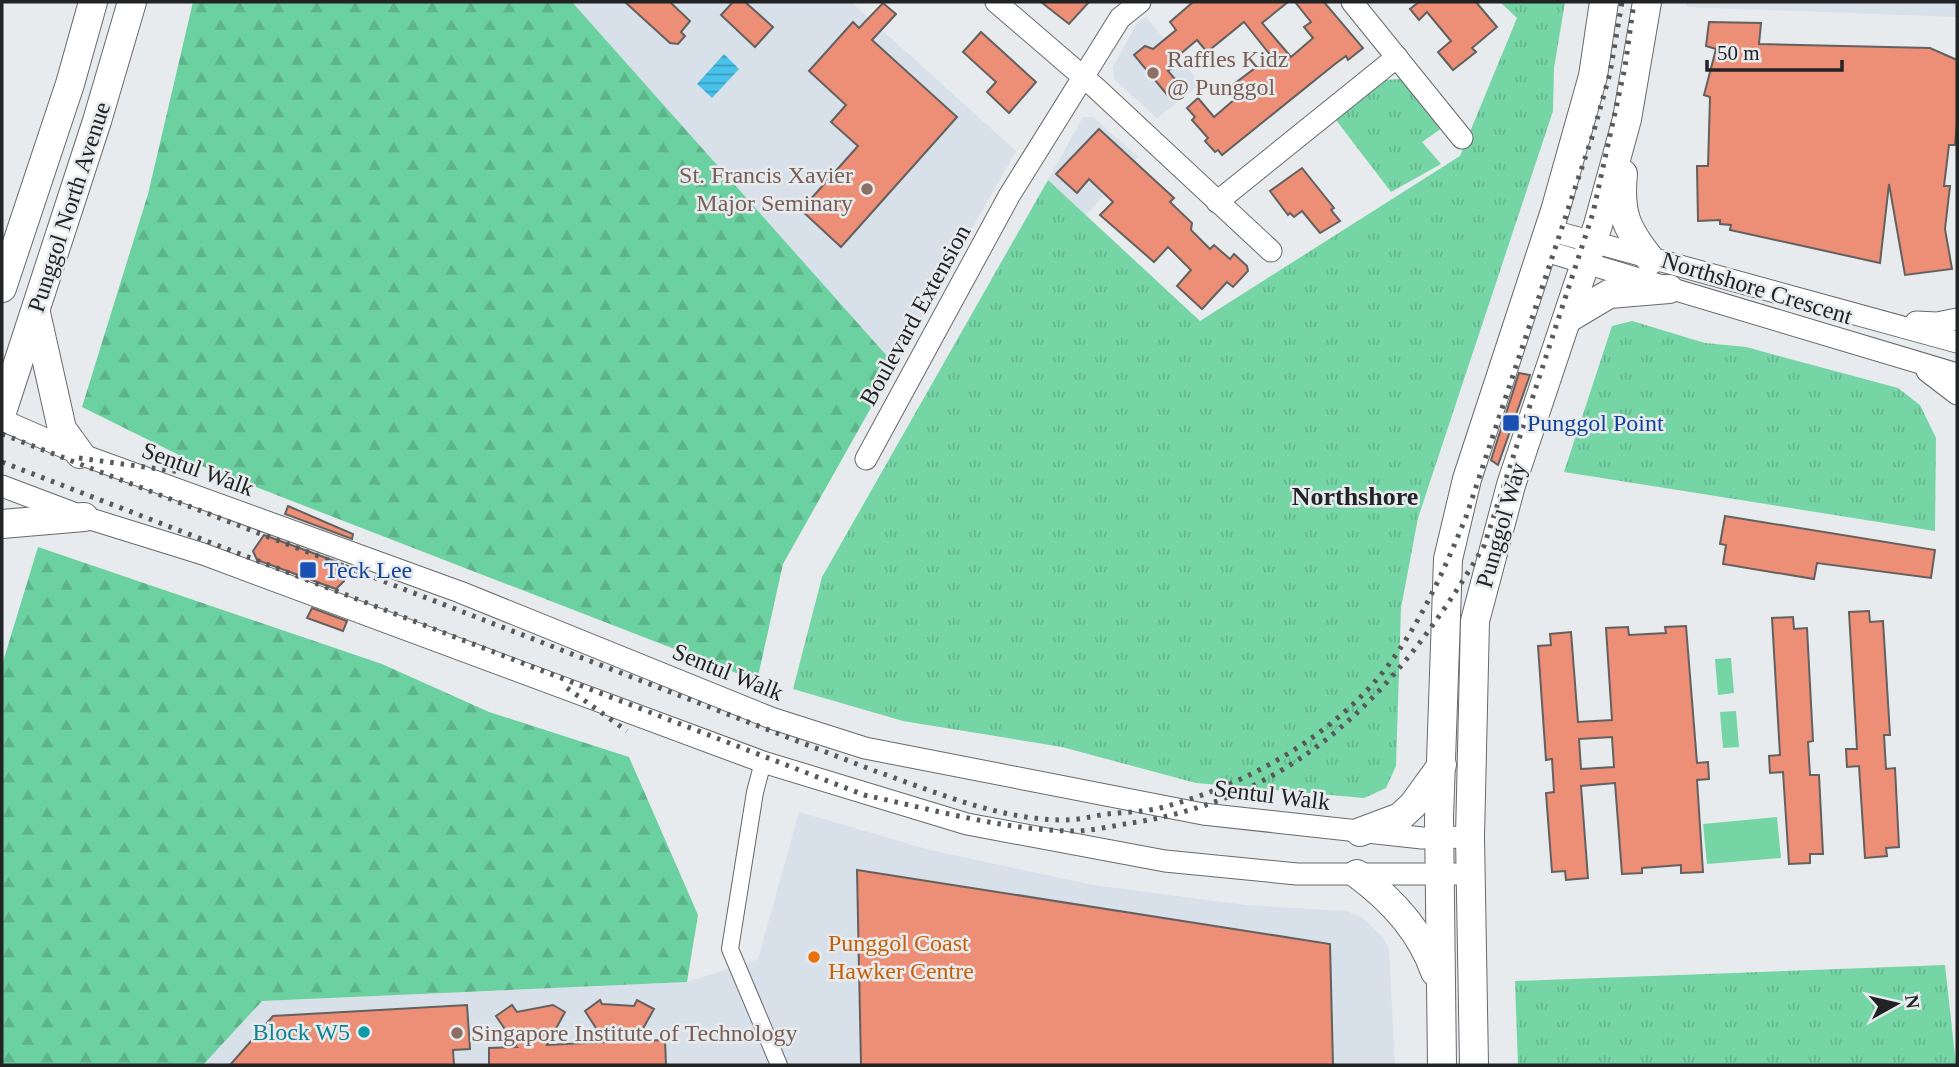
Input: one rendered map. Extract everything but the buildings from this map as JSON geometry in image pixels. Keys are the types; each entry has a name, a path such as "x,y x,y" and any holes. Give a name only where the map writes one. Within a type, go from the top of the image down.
{"main road":[{"name":"Punggol North Avenue","path":"2,288 70,84 93,2"},
{"name":"Punggol North Avenue","path":"2,412 132,2"},
{"name":"Punggol Way","path":"1442,1065 1439,838 1448,559 1466,478 1546,240 1593,76 1604,2"},
{"name":"Punggol Way","path":"1474,1065 1470,837 1475,621 1511,485 1589,254 1628,119 1647,2"},
{"path":"1628,119 1620,202 1627,226 1651,260"},
{"path":"1567,320 1609,294 1669,289"},
{"path":"36,310 62,429 80,454"},
{"path":"2,524 84,517"},
{"path":"1360,832 1400,817 1413,805 1442,765"},
{"path":"1357,874 1384,894 1409,924 1428,950 1439,985"}],"street":[{"path":"996,2 1082,77 1271,251"},
{"name":"Boulevard Extension","path":"866,459 1009,196 1120,18 1139,2"},
{"path":"1352,2 1462,138"},
{"path":"1217,202 1397,57"},
{"name":"Northshore Crescent","path":"1546,240 1589,254 1669,289 1957,374"},
{"name":"Northshore Crescent","path":"1589,254 1651,260 1957,342"},
{"path":"1875,319 1937,323 1957,318"},
{"path":"1913,362 1957,394"},
{"name":"Sentul Walk","path":"2,420 80,454 460,592 771,719 864,748 1203,814 1360,832 1439,838 1470,837"},
{"path":"2,486 84,517 203,554 763,762 967,824 1165,861 1297,873 1471,874"},
{"path":"763,762 755,792 730,949 779,1065"}],"shaded area":[{"name":"St. Francis Xavier Major Seminary","path":"572,2 851,2 1016,151 895,365"},
{"path":"1687,2 1957,2 1957,17 1687,7"},
{"name":"Raffles Kidz @ Punggol","path":"1146,17 1201,84 1157,118 1114,79 1113,67 1137,23"},
{"name":"Raffles Kidz @ Punggol","path":"1083,117 1093,117 1138,157 1086,215 1048,180"},
{"path":"799,812 930,850 1093,885 1245,905 1347,911 1363,918 1383,937 1389,949 1395,1065 203,1065 262,1001 687,982 758,959"}],"green space":[{"path":"193,2 572,2 895,365 783,564 757,681 199,465 82,407 148,194"},
{"path":"1500,2 1565,2 1554,68 1553,111 1418,518 1401,608 1396,766 1386,788 1364,798 1196,783 1062,747 903,721 793,689 822,577 1048,180 1200,321 1460,156 1517,18"},
{"path":"1402,79 1442,128 1422,142 1441,164 1391,192 1336,120 1383,80"},
{"path":"1632,321 1705,343 1746,347 1898,388 1920,405 1936,438 1935,531 1564,472 1612,326"},
{"path":"38,547 382,664 489,712 629,757 698,915 687,982 262,1001 203,1065 2,1065 2,665"},
{"path":"1731,658 1734,693 1718,695 1715,659"},
{"path":"1736,711 1739,747 1723,748 1720,712"},
{"path":"1777,817 1781,858 1707,864 1703,824"},
{"path":"1945,965 1956,1065 1518,1065 1515,981"}],"water":[{"path":"724,54 739,69 712,98 697,84"}],"railway":[{"path":"2,434 945,796 992,810 1040,819 1081,819 1160,808 1225,786 1287,754 1316,735 1368,689 1390,663 1413,628 1466,517 1593,134 1610,73 1622,2"},
{"path":"2,462 864,795 991,822 1068,831 1131,823 1192,809 1246,789 1296,761 1340,728 1380,689 1417,646 1452,598 1484,546 1593,213 1625,67 1634,2"},
{"path":"79,458 203,475"},
{"path":"567,688 627,731"}],"place":[{"name":"Raffles Kidz @ Punggol","path":"1153,73"},
{"name":"St. Francis Xavier Major Seminary","path":"867,189"},
{"name":"Punggol Point","path":"1511,423"},
{"name":"Teck Lee","path":"308,570"},
{"name":"Punggol Coast Hawker Centre","path":"814,957"},
{"name":"Block W5","path":"364,1032"},
{"name":"Singapore Institute of Technology","path":"457,1033"}],"district":[{"name":"Northshore","path":"1355,496"}]}
